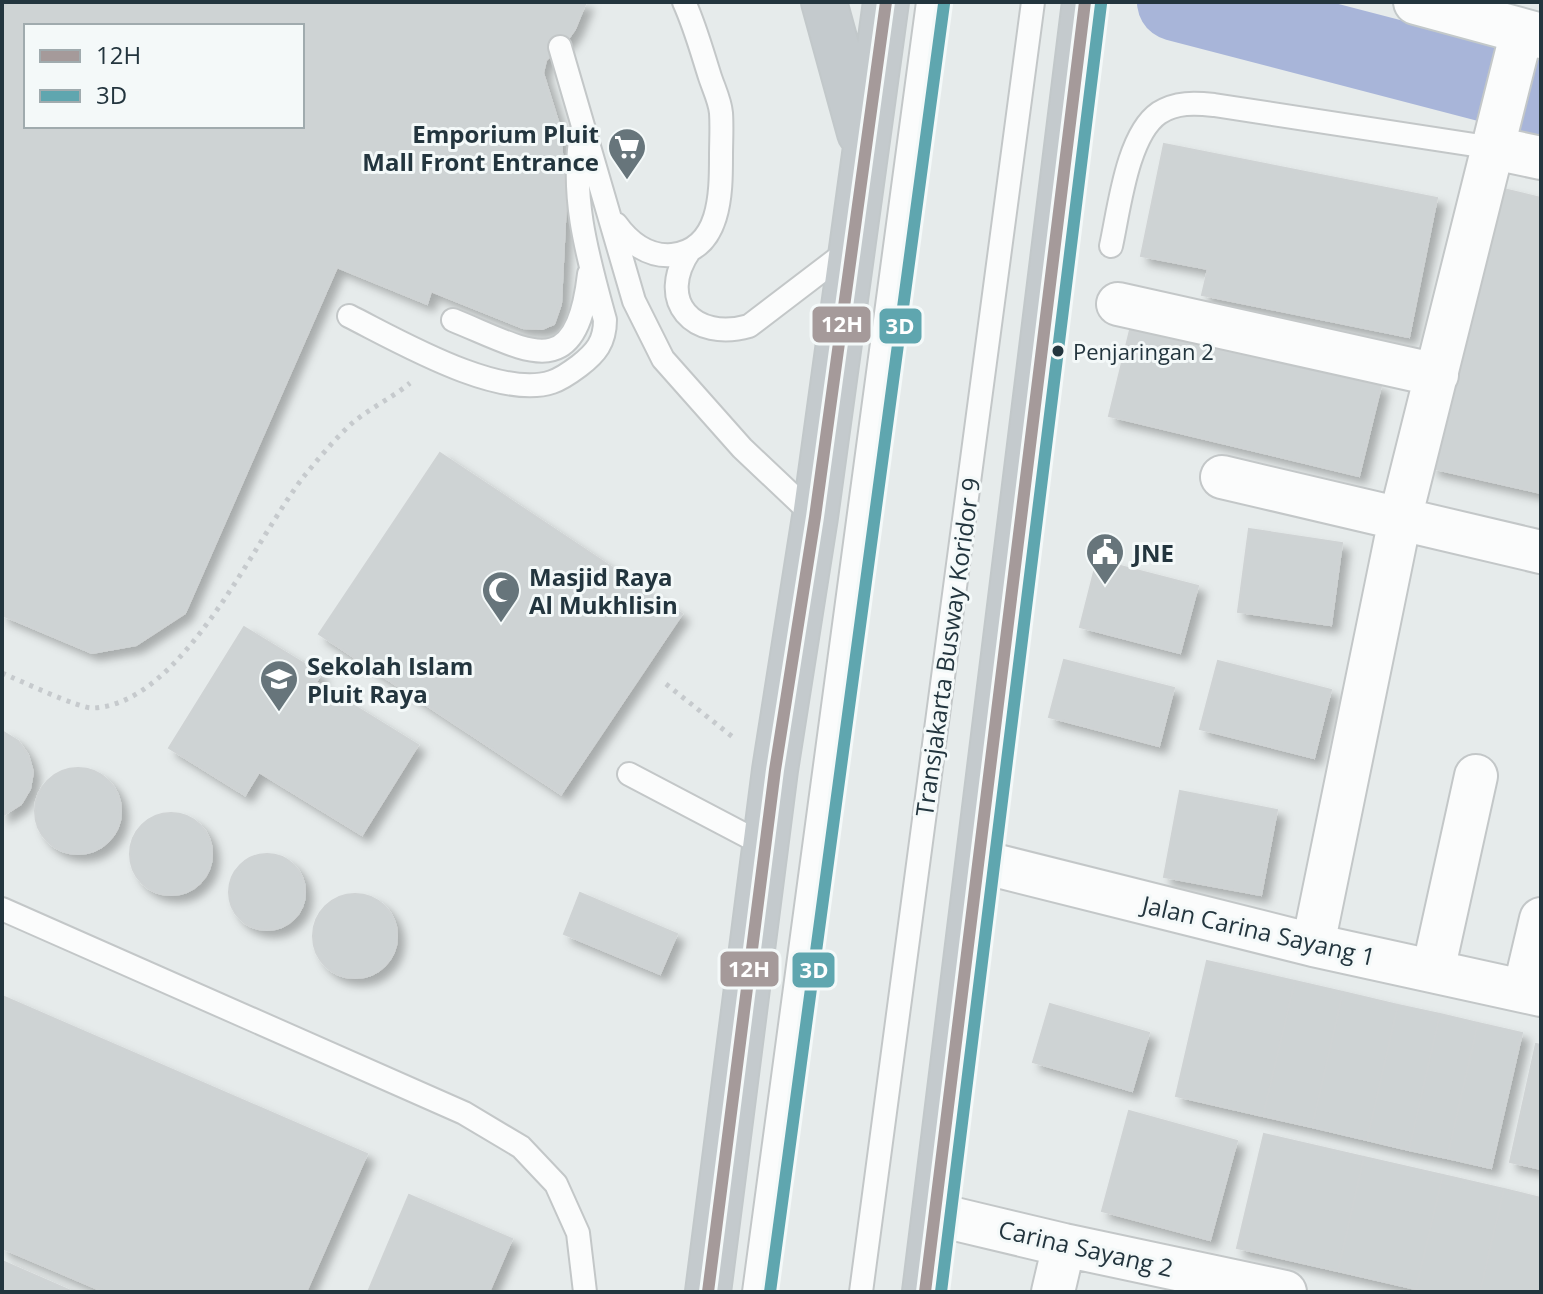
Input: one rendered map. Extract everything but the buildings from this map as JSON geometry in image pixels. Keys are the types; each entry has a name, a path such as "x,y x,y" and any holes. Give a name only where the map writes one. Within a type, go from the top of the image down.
{"highway":[{"path":"824,2 864,147"},
{"path":"708,1292 766,846 886,2"},
{"path":"925,1292 1085,2"}],"main road":[{"path":"1416,2 1525,45"}],"street":[{"path":"1313,945 1400,519 1497,136 1525,45"},
{"path":"1497,136 1541,158"},
{"path":"1118,304 1437,375"},
{"path":"1222,477 1541,552"},
{"path":"1433,971 1476,776"},
{"name":"Jalan Carina Sayang 1","path":"978,861 1313,945 1533,993"},
{"path":"1533,993 1541,919"},
{"name":"Carina Sayang 2","path":"934,1214 1285,1292"},
{"path":"1053,1292 1064,1245"}],"lane":[{"path":"684,2 721,110 721,187 715,216 704,239 690,250 680,264 676,282 678,299 686,315 699,325 732,331 749,326 850,249"},
{"path":"754,1292 928,2"},
{"name":"Transjakarta Busway Koridor 9","path":"861,1292 1033,2"},
{"path":"560,47 634,301 663,359 742,448 815,517"},
{"path":"1111,246 1127,172 1136,147 1147,124 1160,113 1178,105 1214,105 1497,136"},
{"path":"349,316 439,361 497,381 526,385 551,382 575,369 600,346 605,333 605,320 577,201 576,170 583,124"},
{"path":"611,218 625,237 638,247 664,254 690,250"},
{"path":"453,320 525,350 562,348 573,335 582,308 590,258"},
{"path":"629,774 766,846"},
{"path":"2,909 464,1113 521,1147 556,1184 578,1233 585,1292"}],"path":[{"path":"2,673 90,709 112,705 138,692 168,669 197,640 314,466 352,424 439,361"},
{"path":"666,684 737,740"}],"waterway":[{"path":"1176,2 1541,97"}],"transit line":[{"name":"12H","path":"708,1292 775,770 815,517 886,2"},
{"name":"12H","path":"925,1292 1085,2"},
{"name":"3D","path":"770,1292 944,4"},
{"name":"3D","path":"941,1292 1101,4"}],"place":[{"name":"Emporium Pluit Mall Front Entrance","path":"627,181"},
{"name":"Penjaringan 2","path":"1058,351"},
{"name":"JNE","path":"1105,586"},
{"name":"Masjid Raya Al Mukhlisin","path":"501,624"},
{"name":"Sekolah Islam Pluit Raya","path":"279,713"}]}
